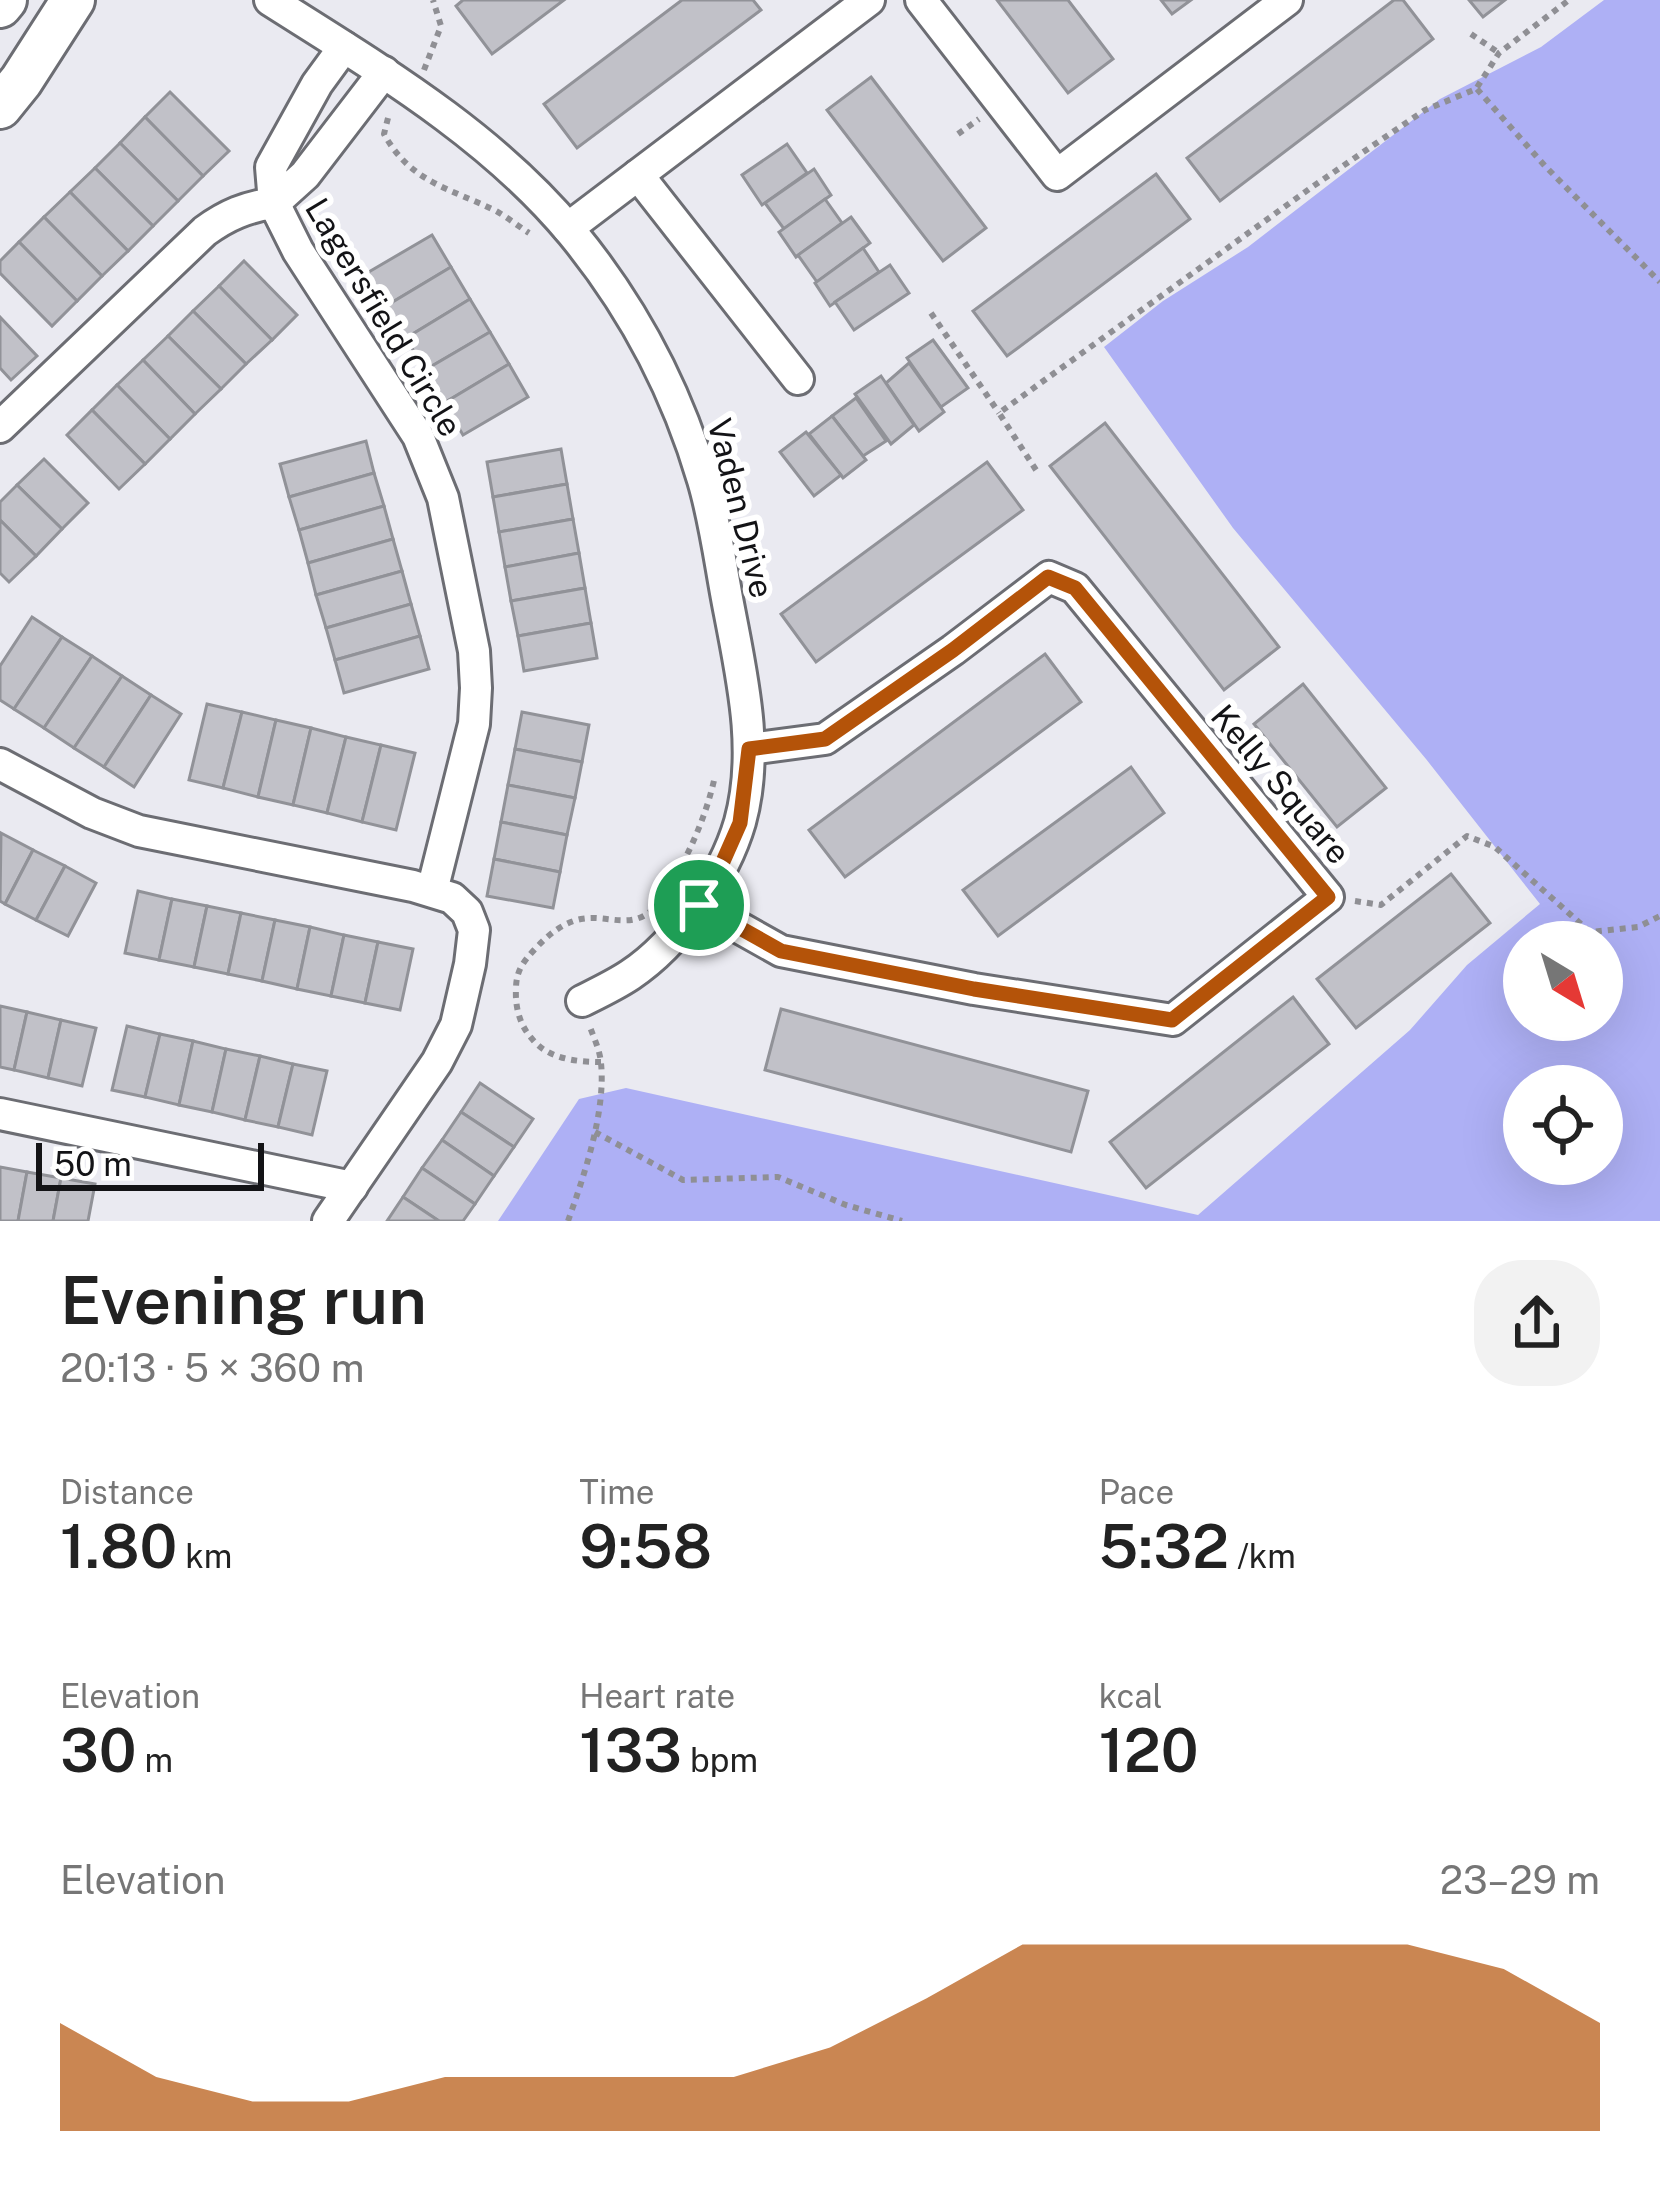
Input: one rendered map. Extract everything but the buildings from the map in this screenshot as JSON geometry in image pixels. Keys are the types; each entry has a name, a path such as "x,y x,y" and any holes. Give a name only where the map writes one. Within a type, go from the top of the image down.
{"street":[{"path":"0,107 73,0"},
{"name":"Vaden Drive","path":"270,0 394,79 491,152 568,228 610,280 644,334 676,398 705,483 745,689 749,749 740,823 699,905 669,943 631,975 582,1001"},
{"path":"568,228 869,0"},
{"path":"921,0 1057,175 1287,0"},
{"name":"Lagersfield Circle","path":"344,47 317,84 272,167 274,203 298,250 418,436 442,498 474,651 476,688 474,724 433,891"},
{"name":"Lagersfield Circle","path":"0,427 205,231 247,207 274,203 394,79"},
{"path":"638,176 798,379"},
{"name":"Kelly Square","path":"699,905 781,951 974,989 1172,1020 1328,897 1075,588 1048,577 825,739 749,749"},
{"path":"0,764 92,813 140,831 433,891 452,898 467,912 474,930 456,1025 437,1062 328,1221"},
{"path":"0,1114 352,1187"}],"path":[{"path":"433,0 441,26 427,68 394,79 384,134 394,152 425,180 500,213 531,235"},
{"path":"999,413 1425,110 1476,89 1499,53 1569,0"},
{"path":"1471,34 1499,53"},
{"path":"1476,89 1660,282"},
{"path":"931,313 1036,470"},
{"path":"602,1062 545,1053 529,1036 517,1013 519,966 552,932 577,920 596,917 629,922 644,918 654,908 693,843 717,765"},
{"path":"1328,897 1382,905 1468,836 1495,847 1591,932 1638,927 1660,916"},
{"path":"568,1221 588,1166 602,1062 582,1001"},
{"path":"595,1132 683,1180 778,1177 846,1205 902,1221"}],"shaded area":[{"path":"1604,0 1660,0 1660,1221 498,1221 579,1099 626,1088 1198,1215 1410,1030 1467,965 1503,935 1503,1041 1623,1041 1623,921 1520,921 1540,904 1233,528 1104,347 1163,301 1248,247 1440,99 1541,47"}],"route":[{"path":"1048,577 1075,588 1328,897 1172,1020 974,989 781,951 699,905 740,823 749,749 825,739 1048,577"}]}
